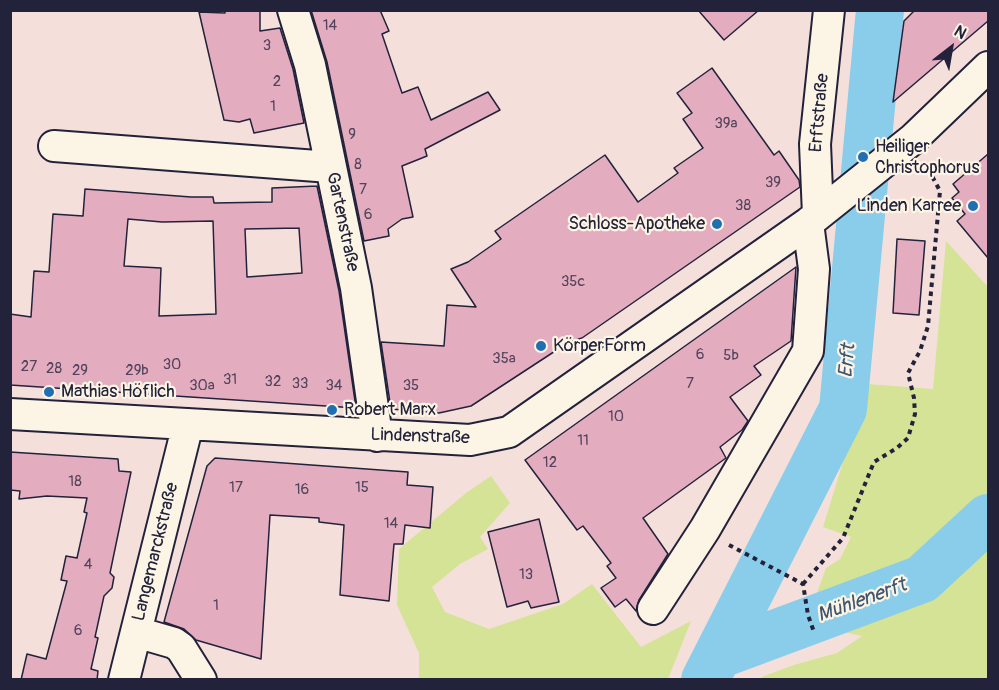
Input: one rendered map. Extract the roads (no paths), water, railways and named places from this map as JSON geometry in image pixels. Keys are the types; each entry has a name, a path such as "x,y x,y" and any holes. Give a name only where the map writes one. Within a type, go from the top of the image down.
{"street":[{"name":"Gartenstraße","path":"293,10 310,65 356,288 377,436"},
{"name":"Erftstraße","path":"653,609 705,529 808,351 818,215 815,144 829,10"},
{"name":"Lindenstraße","path":"10,414 470,440 509,432 818,215 913,139 988,67"},
{"path":"54,146 330,167"},
{"name":"Langemarckstraße","path":"124,680 189,424"},
{"path":"136,632 174,643 181,648 201,680"}],"waterway":[{"name":"Erft","path":"705,680 843,409 880,10"},
{"name":"Mühlenerft","path":"718,655 922,579 988,518"}],"place":[{"name":"Heiliger Christophorus","path":"863,157"},
{"name":"Linden Karree","path":"973,206"},
{"name":"Schloss-Apotheke","path":"717,224"},
{"name":"KörperForm","path":"541,346"},
{"name":"Mathias Höflich","path":"49,392"},
{"name":"Robert Marx","path":"332,410"}]}
